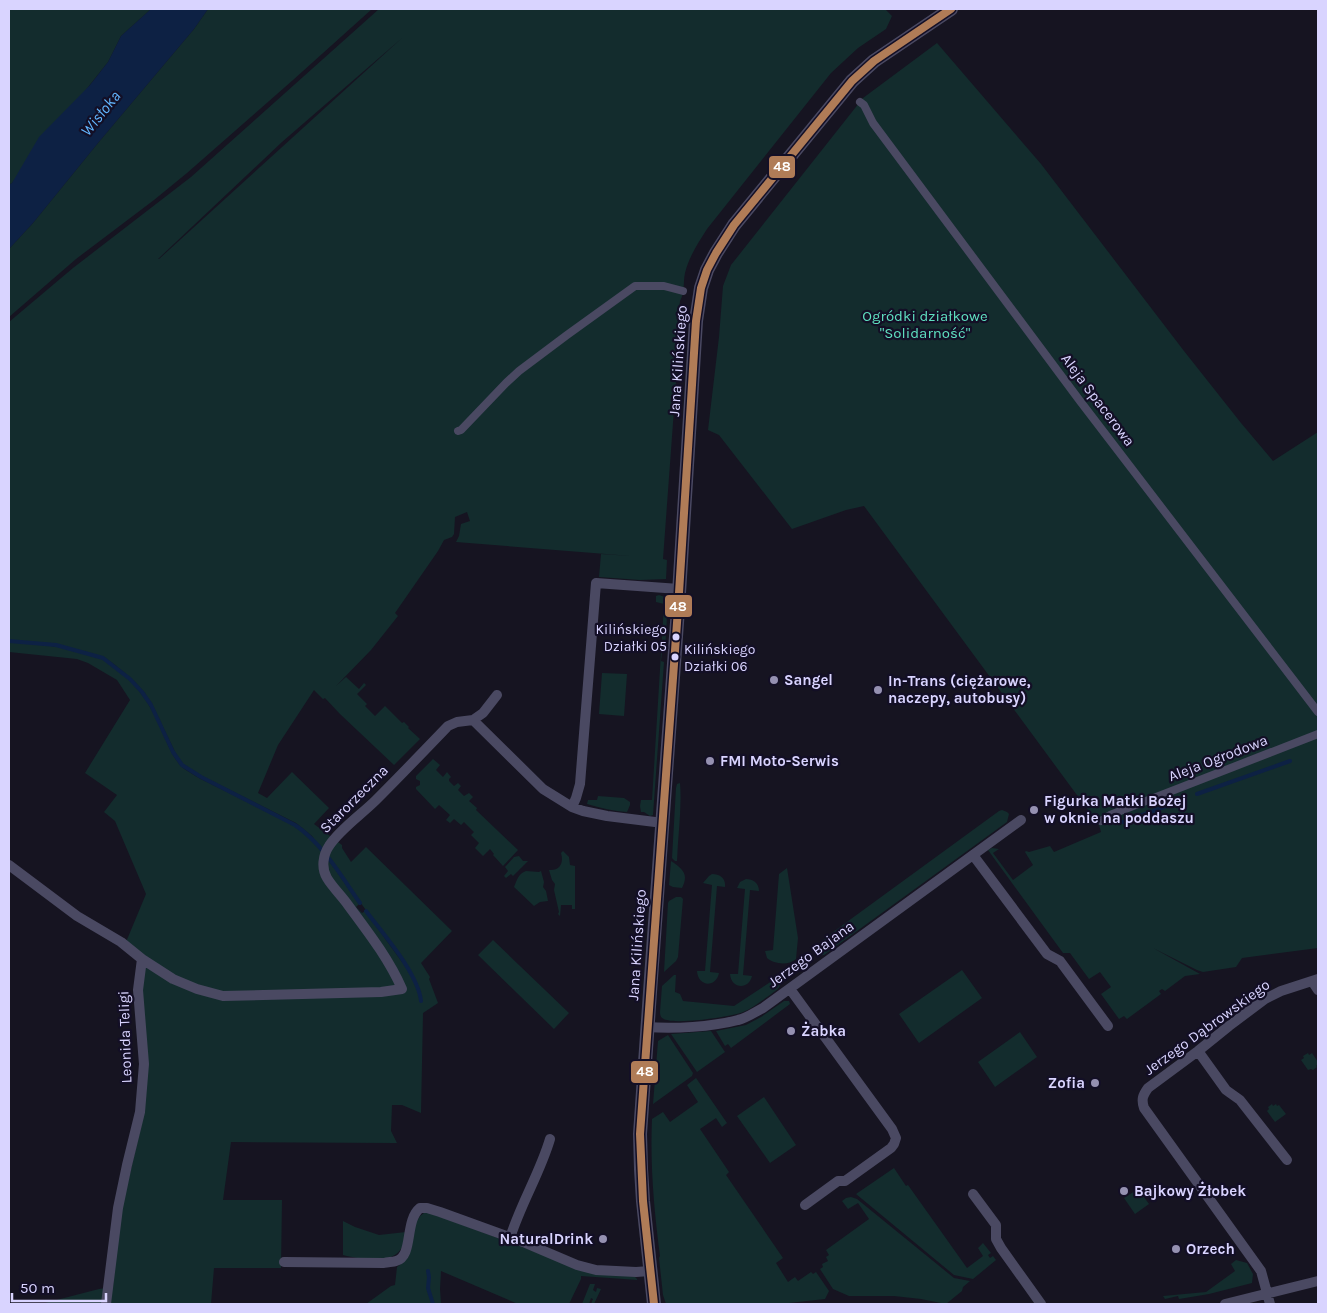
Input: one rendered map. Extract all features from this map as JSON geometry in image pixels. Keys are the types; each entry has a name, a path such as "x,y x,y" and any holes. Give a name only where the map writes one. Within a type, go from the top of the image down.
{"street":[{"name":"Jana Kilińskiego","path":"654,1304 640,1168 640,1134 663,823 696,321 700,295 707,270 734,225 852,80 874,62 952,9"},
{"name":"Aleja Spacerowa","path":"860,102 864,105 873,123 1080,401 1318,712"},
{"path":"458,431 506,382 635,286 664,286 683,291"},
{"path":"572,807 580,784 596,583 679,589"},
{"path":"497,695 483,713 473,720 543,790 572,807 583,811 663,823"},
{"name":"Starorzeczna","path":"142,959 173,979 197,990 222,996 381,992 402,989 398,978 376,944 326,877 323,860 329,846 341,832 375,801 448,726 457,722 473,720"},
{"name":"Aleja Ogrodowa","path":"1101,821 1110,815 1318,734"},
{"name":"Jerzego Bajana","path":"647,1027 683,1027 740,1020 763,1008 1021,820"},
{"path":"973,855 1047,954 1060,961 1108,1026"},
{"path":"9,865 77,916 121,942 142,959"},
{"name":"Leonida Teligi","path":"106,1304 118,1208 140,1112 144,1064 138,990 142,959"},
{"name":"Jerzego Dąbrowskiego","path":"1267,1294 1261,1271 1144,1108 1141,1101 1148,1088 1265,1000 1281,991 1316,984"},
{"path":"790,989 896,1138 891,1148 846,1181 838,1181 805,1205"},
{"path":"1198,1051 1226,1090 1240,1100 1287,1160"},
{"path":"510,1238 521,1207 546,1156 550,1138"},
{"path":"973,1194 996,1225 996,1239 1001,1248 1041,1304"},
{"path":"284,1262 384,1263 397,1261 403,1258 407,1248 415,1211 420,1208 427,1208 577,1265 596,1270 650,1271"},
{"path":"1225,1304 1318,1281"},
{"path":"1267,1294 1270,1304"}],"green space":[{"path":"9,9 151,9 121,36 108,62 9,185"},
{"path":"208,9 372,9 187,173 76,259 9,317 9,249 33,223 194,29"},
{"path":"379,9 885,9 892,16 886,29 858,48 831,73 707,229 689,261 680,301 675,348 678,355 663,559 667,560 666,579 640,580 599,577 601,554 631,556 456,542 461,524 470,521 467,512 455,517 454,534 452,537 444,540 395,613 398,616 371,650 336,686 346,677 359,689 364,683 366,685 357,694 375,716 385,706 420,739 394,765 325,698 323,699 314,690 278,745 258,793 267,798 292,772 329,808 314,824 342,845 351,862 366,847 452,931 421,963 430,977 429,979 438,1003 423,1013 421,1113 402,1105 392,1105 391,1131 397,1143 231,1142 223,1200 282,1200 281,1268 214,1268 211,1304 41,1304 113,1287 119,1220 143,1118 137,957 126,942 146,894 115,821 104,812 117,795 85,773 130,700 117,680 88,663 77,659 9,652 9,642 80,651 102,659 118,669 139,690 150,706 172,753 180,765 200,779 295,826 314,843 330,862 359,904 356,907 362,913 365,911 410,973 418,989 420,1001 422,1000 418,985 411,972 312,836 296,823 202,776 183,764 175,752 152,704 132,679 104,657 55,644 9,640 9,322 73,268 191,177","holes":["402,38 159,259 282,142"]},
{"name":"Ogródki działkowe \"Solidarność\"","path":"937,43 1041,164 1184,351 1273,461 1318,432 1318,948 1242,958 1236,967 1203,972 1153,948 1200,974 1185,976 1165,991 1162,989 1159,991 1161,994 1127,1019 1124,1016 1119,1019 1101,994 1111,987 1100,972 1089,979 1070,953 1063,953 988,850 992,848 999,849 993,853 1013,880 1033,865 1026,851 1029,852 1050,846 1054,852 1101,832 1099,825 864,506 846,510 792,529 719,435 708,430 723,286 731,265 863,98"},
{"path":"656,596 668,598 665,652 662,652 661,661 664,662 653,815 650,816 641,812 640,806 641,800 652,800 664,604 656,602"},
{"path":"602,673 627,674 624,716 599,714"},
{"path":"433,759 440,765 436,770 443,777 447,772 451,777 449,781 454,786 458,783 461,786 458,790 464,796 469,793 473,797 469,801 477,808 476,810 518,850 503,866 490,849 483,856 475,848 479,843 471,835 474,832 464,822 461,825 454,819 450,823 446,820 450,815 439,805 435,809 416,789 420,785 420,781 416,779 416,776"},
{"path":"680,783 680,822 677,861 675,861 672,858 676,788 677,784"},
{"path":"598,796 624,798 630,802 630,805 627,812 587,804 588,800 597,800"},
{"path":"1002,810 1009,814 1007,822 824,955 815,955 815,947 829,935"},
{"path":"563,851 569,857 570,865 575,866 575,909 572,909 572,905 561,905 560,916 554,890 555,884 549,870 560,866 562,860 561,853"},
{"path":"519,856 523,861 528,861 513,876 511,874 506,878 504,876 508,871 505,867 514,857"},
{"path":"671,861 684,872 685,879 682,888 669,885"},
{"path":"787,868 798,938 796,959 789,963 781,963 773,962 767,958 765,951 773,950 779,874"},
{"path":"526,871 541,871 544,882 543,887 548,901 540,902 534,906 514,887 519,876"},
{"path":"712,874 722,877 725,881 725,887 717,886 710,972 719,973 714,981 707,984 700,980 697,971 705,971 712,885 703,883"},
{"path":"746,879 755,882 759,891 750,890 743,975 752,976 747,984 740,986 733,983 730,974 738,974 745,889 737,888 740,882"},
{"path":"676,897 683,899 678,957 664,972 668,903"},
{"path":"493,940 569,1013 554,1029 478,955"},
{"path":"962,970 982,998 919,1043 899,1014"},
{"path":"676,975 675,992 680,994 683,1001 734,1006 775,979 781,981 776,991 743,1012 705,1019 673,1021 665,1020 660,1012 662,986"},
{"path":"784,1001 789,1001 790,1004 731,1048 728,1044 725,1046 716,1031 746,1025"},
{"path":"711,1031 725,1052 697,1072 671,1034"},
{"path":"1020,1032 1037,1057 995,1087 978,1062"},
{"path":"668,1035 693,1073 692,1076 653,1104 658,1041"},
{"path":"1308,1053 1309,1055 1312,1053 1318,1062 1317,1067 1313,1070 1308,1070 1301,1060"},
{"path":"696,1078 727,1123 722,1127 716,1118 700,1129 729,1172 726,1175 783,1258 776,1263 788,1282 795,1277 798,1281 811,1272 813,1274 816,1272 829,1291 825,1299 780,1304 666,1304 663,1295 653,1188 652,1119 663,1112 670,1122 698,1102 687,1085"},
{"path":"764,1097 796,1145 770,1163 737,1116"},
{"path":"1272,1104 1273,1106 1279,1105 1286,1114 1275,1122 1267,1111 1268,1107"},
{"path":"894,1168 967,1268 983,1256 978,1248 983,1243 991,1253 988,1255 990,1258 993,1256 996,1260 973,1279 954,1275 856,1194"},
{"path":"1138,1189 1149,1204 1135,1214 1124,1198"},
{"path":"851,1197 857,1199 954,1278 970,1281 963,1287 962,1291 946,1304 894,1296 849,1296 833,1289 820,1269 823,1267 822,1264 828,1261 826,1257 829,1255 826,1250 869,1219 858,1203 848,1209 842,1201"},
{"path":"424,1213 431,1213 538,1253 635,1277 638,1280 581,1276 569,1304 518,1304 441,1271 441,1304 366,1304 395,1285 397,1267 403,1261 410,1247 418,1218"},
{"path":"343,1221 379,1235 406,1232 404,1244 399,1252 392,1257 383,1259 363,1259 343,1255"},
{"path":"1236,1260 1247,1263 1253,1274 1252,1283 1209,1294 1179,1299 1178,1296 1165,1299 1163,1296 1206,1292 1235,1271 1231,1264"},
{"path":"590,1284 595,1284 593,1290 596,1292 597,1288 601,1289 594,1304 591,1304 593,1299 591,1298 589,1304 582,1304"}],"water":[{"name":"Wisłoka","path":"151,9 208,9 194,29 33,223 9,249 9,185 39,137 90,85 108,62 121,36"}],"waterway":[{"path":"9,641 56,645 103,658 130,679 142,692 151,705 173,752 182,765 201,777 295,825 323,851 360,903"},
{"path":"1197,794 1290,761"},
{"path":"1123,822 1183,800"},
{"path":"366,911 407,966 414,978 421,1001"},
{"path":"428,1271 428,1288 433,1304"}],"transit line":[{"name":"48","path":"654,1304 643,1201 640,1134 678,609 696,321 701,288 707,270 734,225 852,81 874,61 951,9"}],"place":[{"name":"Kilińskiego Działki 05","path":"676,637"},
{"name":"Kilińskiego Działki 06","path":"675,657"},
{"name":"Sangel","path":"774,680"},
{"name":"In-Trans (ciężarowe, naczepy, autobusy)","path":"878,690"},
{"name":"FMI Moto-Serwis","path":"710,761"},
{"name":"Figurka Matki Bożej w oknie na poddaszu","path":"1034,810"},
{"name":"Żabka","path":"791,1031"},
{"name":"Zofia","path":"1095,1083"},
{"name":"Bajkowy Żłobek","path":"1124,1191"},
{"name":"NaturalDrink","path":"603,1239"},
{"name":"Orzech","path":"1176,1249"}]}
